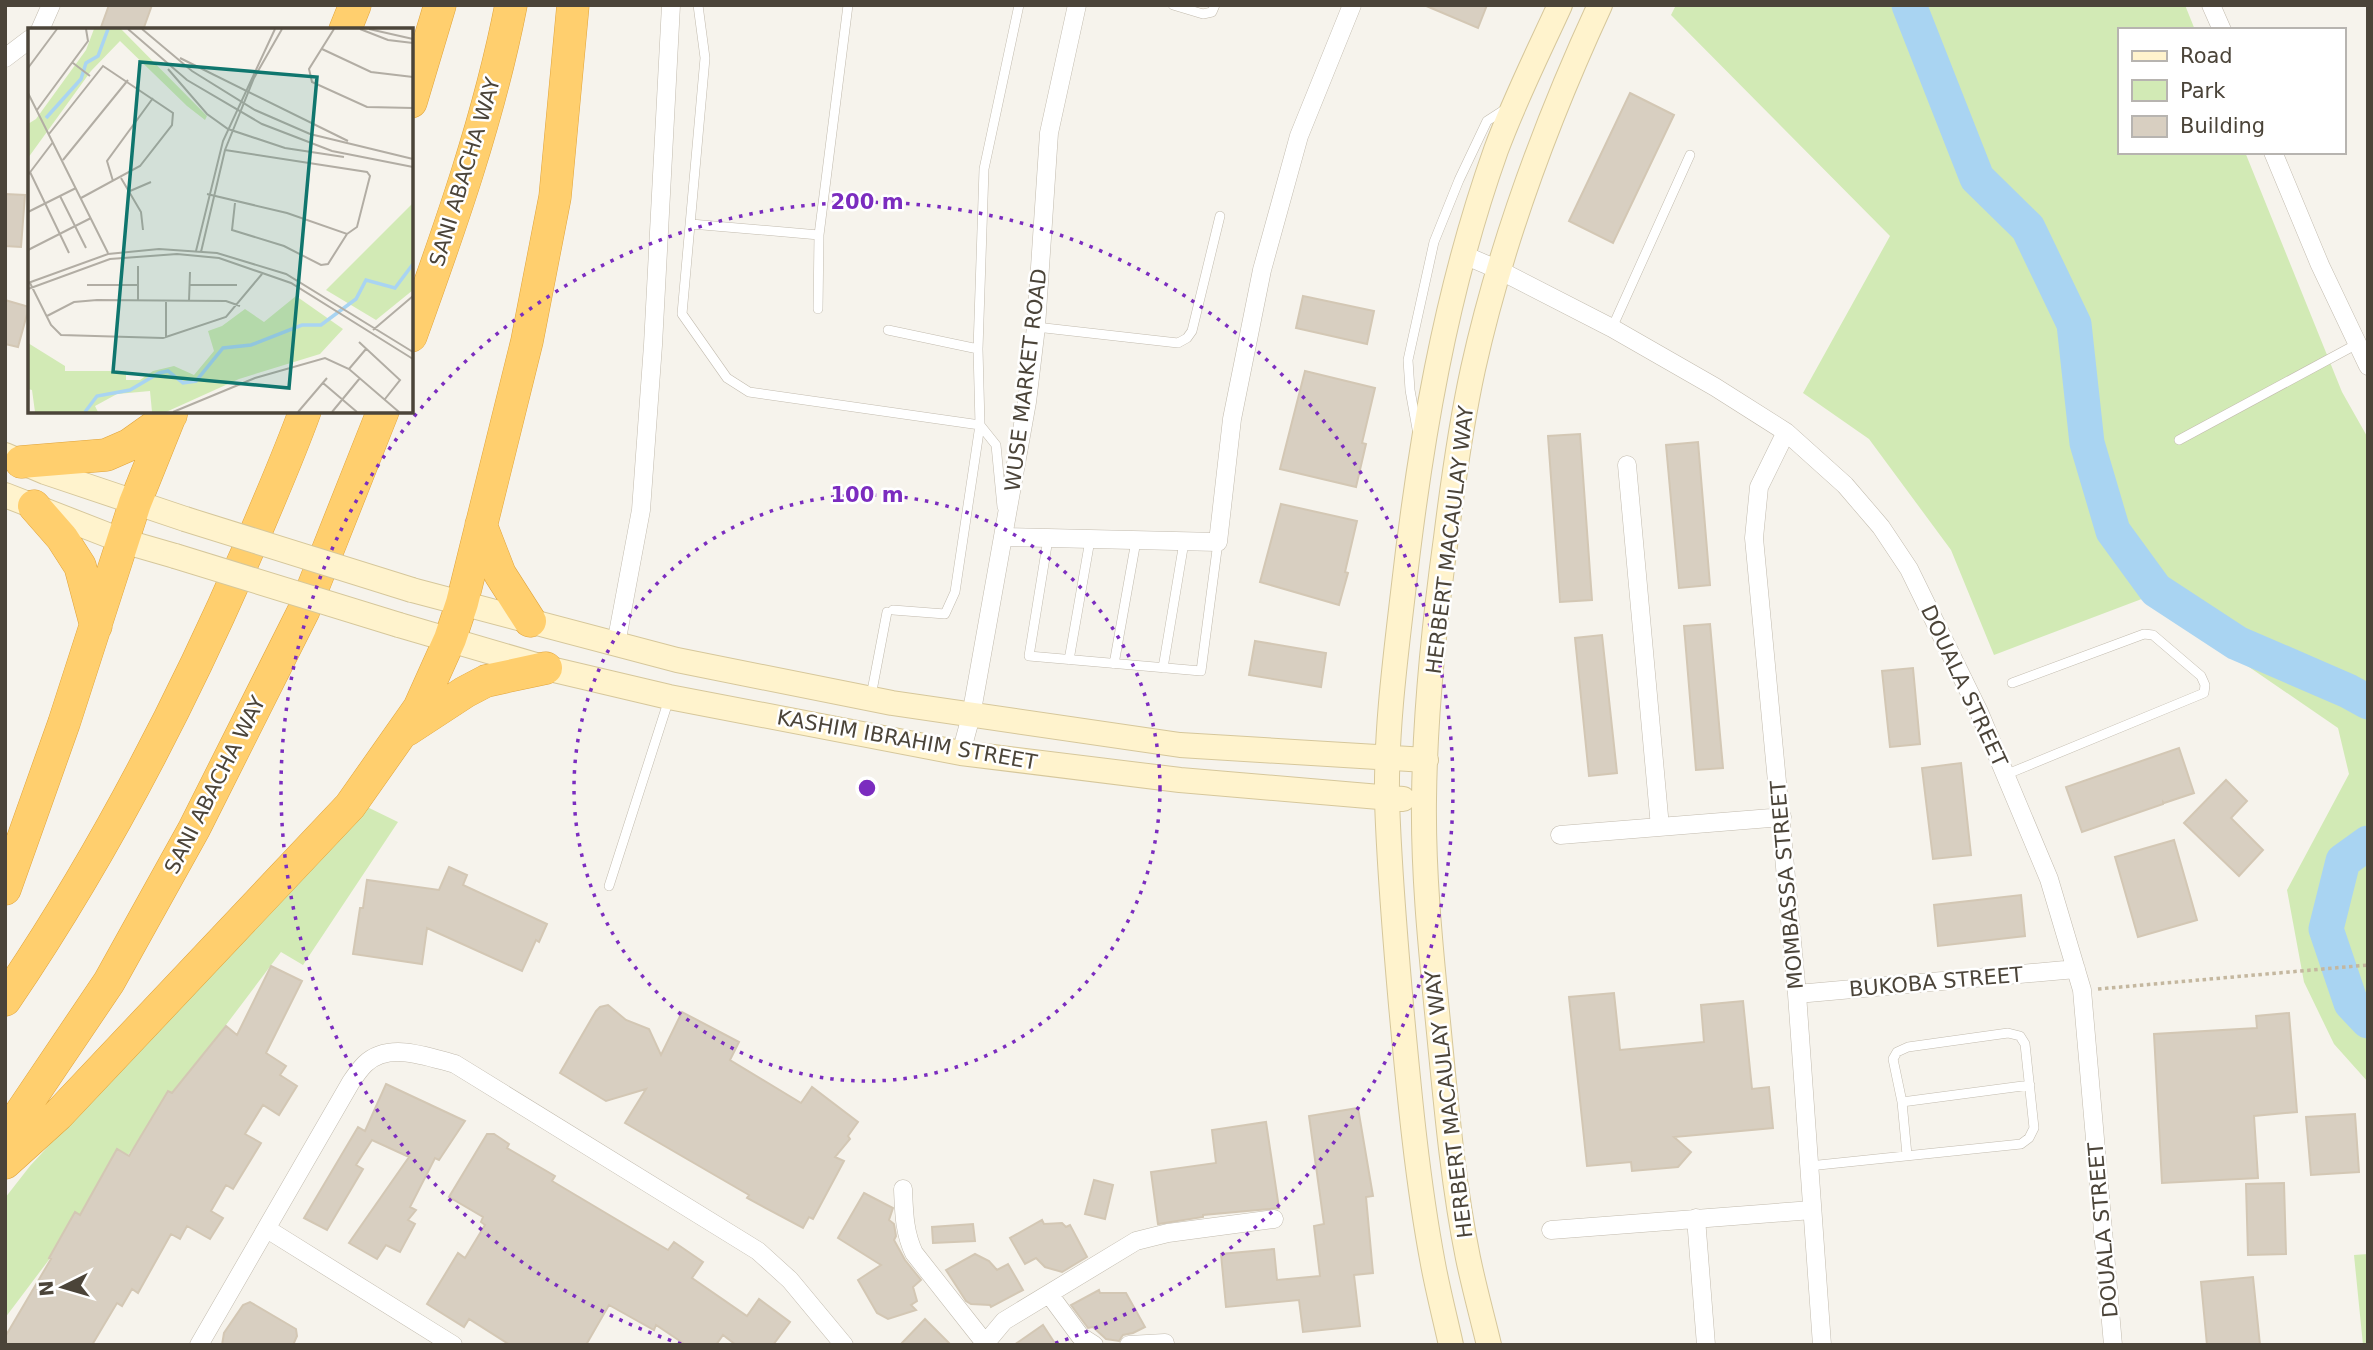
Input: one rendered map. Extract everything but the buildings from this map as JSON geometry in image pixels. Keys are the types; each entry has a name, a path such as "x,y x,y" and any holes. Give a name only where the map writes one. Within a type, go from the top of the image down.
{"highway":[{"path":"346,28 355,5"},
{"path":"413,95 440,5"},
{"name":"SANI ABACHA WAY","path":"413,330 459,202 505,37 511,5"},
{"path":"5,1163 58,1115 350,806 419,708 450,639 462,603 527,341 555,197 573,5"},
{"path":"13,458 106,454 129,445 172,413"},
{"path":"5,889 64,723 135,503 172,413"},
{"path":"5,1000 38,952 138,779 213,631 292,449 304,413"},
{"name":"SANI ABACHA WAY","path":"5,1136 109,982 194,829 304,610 382,413"},
{"path":"19,501 62,538 80,566 96,626"},
{"path":"481,525 500,574 530,621"},
{"path":"403,733 486,681 546,668"}],"main road":[{"name":"HERBERT MACAULAY WAY","path":"1451,1345 1433,1263 1408,1086 1395,944 1387,798 1388,758 1398,638 1415,491 1438,361 1464,255 1496,151 1560,5"},
{"name":"HERBERT MACAULAY WAY","path":"1489,1345 1468,1256 1444,1079 1430,941 1424,801 1435,621 1452,491 1473,369 1499,270 1535,158 1600,5"},
{"name":"KASHIM IBRAHIM STREET","path":"13,458 135,503 412,590 677,660 971,716 1180,745 1426,760"},
{"name":"KASHIM IBRAHIM STREET","path":"19,501 123,541 400,625 546,668 670,697 961,753 1180,780 1424,801"}],"street":[{"path":"41,28 51,5"},
{"path":"616,644 641,510 653,345 671,5"},
{"name":"WUSE MARKET ROAD","path":"961,753 971,716 1027,402 1036,327 1048,133 1077,5"},
{"path":"1004,537 1218,542 1233,419 1262,270 1299,136 1352,5"},
{"path":"2211,5 2220,28"},
{"path":"5,58 28,41"},
{"path":"2274,154 2320,265 2368,366"},
{"name":"DOUALA STREET","path":"1464,255 1612,328 1715,387 1786,432 1845,485 1881,527 1909,569 1979,712 2049,879 2082,990 2113,1345"},
{"name":"MOMBASSA STREET","path":"1786,432 1759,487 1754,538 1797,994 1822,1345"},
{"path":"1627,465 1660,827"},
{"path":"1560,835 1782,817"},
{"name":"BUKOBA STREET","path":"1797,994 2076,970"},
{"path":"199,1345 351,1082 366,1063 383,1054 413,1053 456,1064 758,1251 790,1280 844,1345"},
{"path":"903,1189 907,1239 914,1253 984,1344 1004,1321 1136,1241 1168,1233 1274,1219"},
{"path":"1551,1230 1812,1210"},
{"path":"1696,1219 1706,1345"},
{"path":"267,1229 453,1345"},
{"path":"1049,1294 1080,1336 1094,1345"},
{"path":"1129,1345 1165,1343"}],"lane":[{"path":"698,5 705,58 682,314 727,378 749,392 980,425 996,445 1004,537"},
{"path":"818,309 820,235 848,5"},
{"path":"871,699 890,611 946,614 955,592 980,425 978,349 984,169 1018,5"},
{"path":"1173,5 1203,14 1212,12 1215,5"},
{"path":"1421,453 1410,390 1408,360 1434,242 1487,121 1515,104"},
{"path":"1612,328 1690,155"},
{"path":"1036,327 1178,343 1187,338 1192,331 1220,216"},
{"path":"691,224 820,235"},
{"path":"888,330 978,349"},
{"path":"2179,440 2357,344"},
{"path":"1048,539 1029,656 1201,671 1218,542"},
{"path":"1069,660 1090,540"},
{"path":"1114,664 1136,541"},
{"path":"1163,668 1184,542"},
{"path":"2006,775 2204,693 2205,685 2201,676 2153,635 2144,634 2012,682"},
{"path":"608,886 670,697"},
{"path":"1809,1166 2021,1143 2029,1138 2034,1128 2025,1044 2020,1036 2008,1033 1908,1046 1897,1052 1893,1059 1902,1102 1907,1155"},
{"path":"1902,1102 2030,1086"}],"path":[{"path":"2082,990 2302,973 2368,965"}],"green space":[{"path":"1676,5 2185,5 2194,28 2118,28 2118,154 2246,154 2342,392 2368,438 2368,1082 2334,1044 2304,982 2287,890 2349,774 2338,728 2147,597 1994,655 1951,550 1869,439 1803,393 1890,236 1671,15"},
{"path":"363,805 398,822 303,965 281,952 5,1318 5,1198 30,1166"},
{"path":"2368,1254 2368,1345 2363,1345 2354,1255"}],"waterway":[{"path":"1909,5 1977,178 2028,228 2074,324 2087,443 2113,531 2156,590 2237,643 2368,702"},
{"path":"2368,843 2343,861 2326,929 2351,1003 2368,1021"}]}
